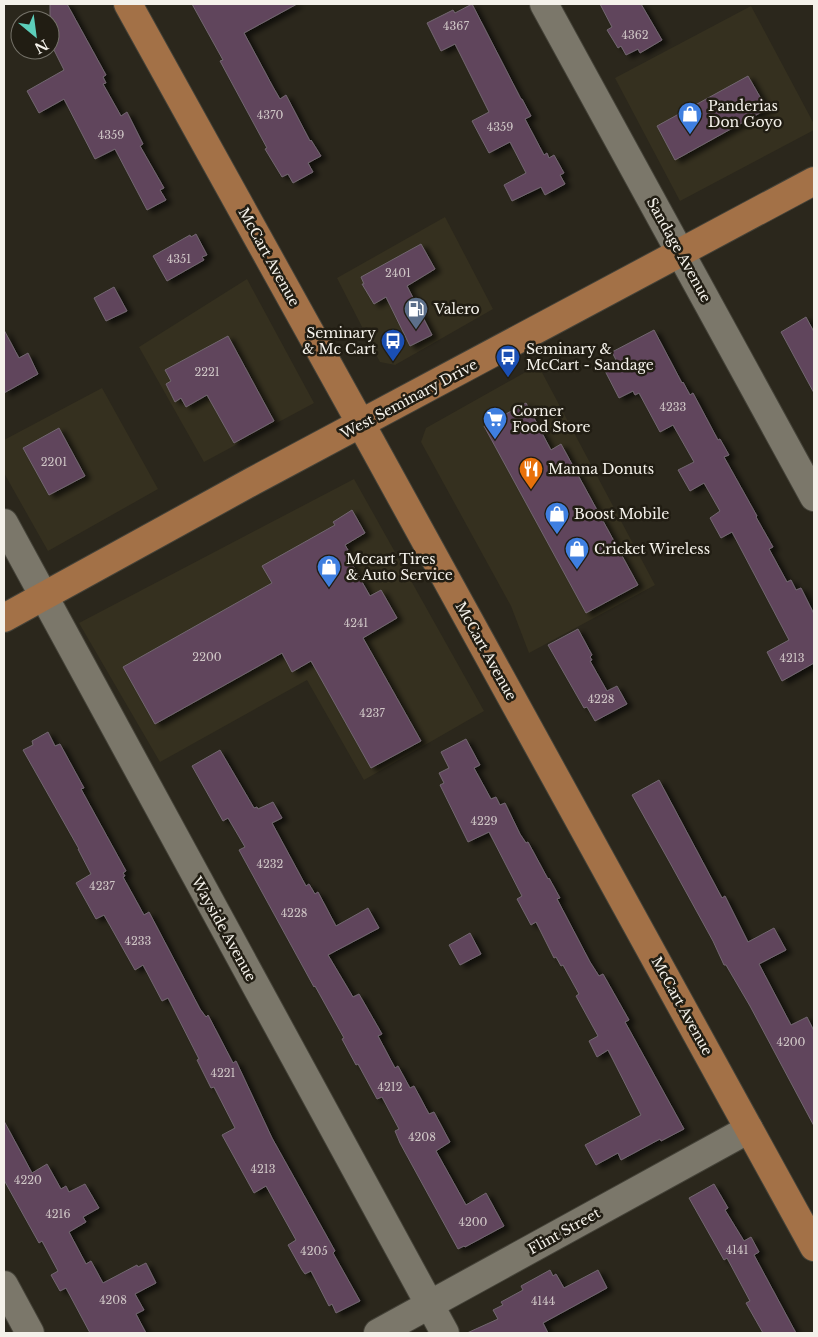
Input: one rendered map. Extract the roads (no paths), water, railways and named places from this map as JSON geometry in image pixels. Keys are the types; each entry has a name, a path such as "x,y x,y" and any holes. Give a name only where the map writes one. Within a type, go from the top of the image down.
{"main road":[{"name":"McCart Avenue","path":"128,4 814,1247"},
{"name":"West Seminary Drive","path":"4,618 814,181"}],"street":[{"name":"Sandage Avenue","path":"544,4 814,497"},
{"name":"Wayside Avenue","path":"4,523 445,1333"},
{"name":"Flint Street","path":"378,1333 749,1129"},
{"path":"4,1285 30,1333"}],"place":[{"name":"Panderias Don Goyo","path":"690,135"},
{"name":"Valero","path":"416,330"},
{"name":"Seminary & Mc Cart","path":"393,362"},
{"name":"Seminary & McCart - Sandage","path":"508,378"},
{"name":"Corner Food Store","path":"495,440"},
{"name":"Manna Donuts","path":"531,490"},
{"name":"Boost Mobile","path":"557,535"},
{"name":"Cricket Wireless","path":"577,570"},
{"name":"Mccart Tires & Auto Service","path":"329,588"}]}
